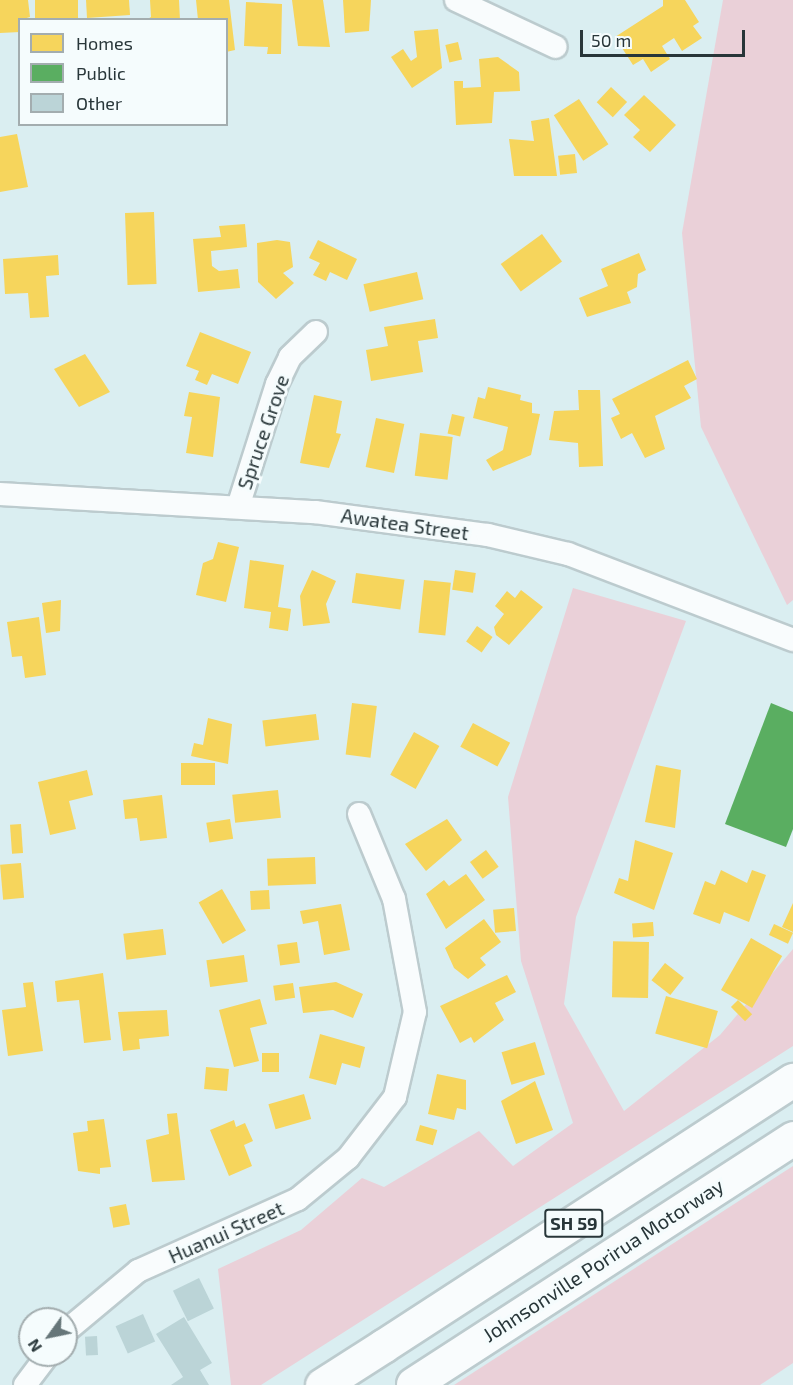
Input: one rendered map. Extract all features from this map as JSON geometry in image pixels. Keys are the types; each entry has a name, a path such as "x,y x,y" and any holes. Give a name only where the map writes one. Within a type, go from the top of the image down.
{"main road":[{"name":"SH 59","path":"322,1385 793,1080"},
{"name":"Johnsonville Porirua Motorway","path":"412,1384 793,1137"}],"street":[{"path":"456,0 555,47"},
{"name":"Spruce Grove","path":"238,507 277,384 290,357 316,332"},
{"name":"Awatea Street","path":"0,494 238,507 522,542 614,570 793,640"},
{"name":"Huanui Street","path":"78,1318 89,1307 138,1271 298,1199 348,1158 394,1097 415,1012 394,899 359,814"},
{"path":"25,1385 39,1367"}],"shaded area":[{"path":"723,0 793,0 793,600 787,605 701,427 682,233"},
{"path":"573,588 686,621 576,917 564,1004 624,1111 720,1035 793,949 793,1046 261,1385 231,1385 218,1269 301,1230 362,1178 384,1187 479,1131 513,1166 573,1123 521,961 508,797"},
{"path":"793,1166 793,1363 760,1385 454,1385"}],"building: Homes":[{"path":"0,0 28,0 30,17 18,18 18,32 0,33"},
{"path":"35,0 78,0 78,18 35,18"},
{"path":"86,0 129,0 130,15 87,18"},
{"path":"150,0 179,0 180,18 149,18"},
{"path":"196,0 229,0 235,50 228,52 228,18 198,18"},
{"path":"292,0 323,0 330,47 298,46"},
{"path":"343,0 371,0 369,31 345,33"},
{"path":"663,0 685,0 699,22 693,26 702,38 682,51 674,38 662,46 670,59 651,72 643,59 633,65 615,37 663,6"},
{"path":"246,2 282,4 281,54 267,54 268,47 244,46"},
{"path":"438,29 442,68 412,88 391,57 403,49 411,61 417,57 414,31"},
{"path":"458,42 462,60 449,62 445,45"},
{"path":"498,57 519,72 520,91 494,92 492,123 456,125 454,81 463,81 463,88 481,87 479,59"},
{"path":"611,87 627,102 613,117 597,102"},
{"path":"644,95 676,125 650,152 633,137 640,130 624,115"},
{"path":"579,99 608,144 583,161 554,115"},
{"path":"549,118 557,176 514,176 509,139 534,141 531,121"},
{"path":"17,134 28,187 0,192 0,137"},
{"path":"575,154 577,173 560,175 558,156"},
{"path":"154,212 157,284 128,285 125,213"},
{"path":"245,224 247,247 211,251 212,266 219,271 238,269 240,288 198,292 193,239 221,237 219,226"},
{"path":"542,234 562,262 521,291 501,264"},
{"path":"277,240 290,242 293,267 283,273 294,283 276,299 258,282 257,243"},
{"path":"318,240 357,259 347,280 330,272 326,281 313,275 320,263 309,258"},
{"path":"639,253 646,270 638,274 637,287 627,292 631,303 587,317 579,298 608,286 601,269"},
{"path":"58,255 59,275 46,276 49,317 30,318 28,293 5,294 3,259"},
{"path":"417,272 423,299 370,312 363,284"},
{"path":"435,319 438,338 418,341 423,372 371,381 366,350 388,346 384,327"},
{"path":"200,332 251,352 238,384 212,374 207,385 195,380 199,371 186,366"},
{"path":"85,354 110,392 79,407 54,369"},
{"path":"688,360 697,379 684,386 691,398 655,416 665,449 645,458 632,433 621,439 611,418 620,414 612,399"},
{"path":"488,387 521,395 520,400 532,403 532,413 540,414 531,455 493,471 486,460 503,450 508,427 473,418 478,397 485,399"},
{"path":"578,390 600,390 603,466 579,467 578,443 549,440 554,411 579,410"},
{"path":"189,392 220,397 213,457 186,453 192,417 184,416"},
{"path":"314,395 342,401 336,433 341,434 329,468 300,463"},
{"path":"452,414 465,417 460,436 448,433"},
{"path":"376,418 404,424 394,473 366,467"},
{"path":"420,433 453,437 448,480 415,476"},
{"path":"218,542 239,547 226,602 196,595 203,563 213,559"},
{"path":"250,560 284,565 278,607 291,609 288,631 269,628 271,612 244,608"},
{"path":"312,570 336,581 326,604 330,623 303,626 300,596"},
{"path":"455,570 476,573 473,593 452,590"},
{"path":"356,573 405,580 400,610 352,603"},
{"path":"424,580 451,583 445,636 418,633"},
{"path":"521,590 543,607 509,645 496,635 494,627 504,614 495,606 507,591 515,598"},
{"path":"61,600 60,631 46,633 42,603"},
{"path":"39,617 46,675 25,678 22,656 12,657 7,622"},
{"path":"477,626 493,637 482,652 466,642"},
{"path":"352,703 377,706 370,758 346,755"},
{"path":"316,714 319,740 266,746 262,721"},
{"path":"208,718 232,724 228,764 191,756 194,743 203,745"},
{"path":"473,723 510,743 497,767 460,747"},
{"path":"414,732 439,746 416,789 390,775"},
{"path":"181,763 215,763 215,785 181,785"},
{"path":"656,765 681,770 675,828 645,822"},
{"path":"87,770 93,795 69,801 76,829 50,835 38,782"},
{"path":"278,790 281,818 235,823 232,795"},
{"path":"162,795 167,838 140,841 137,818 125,819 123,800"},
{"path":"230,819 233,839 209,843 206,823"},
{"path":"447,819 462,840 426,871 405,844"},
{"path":"21,824 23,853 12,854 10,825"},
{"path":"635,840 673,853 654,910 614,893 619,878 628,881"},
{"path":"486,850 499,867 483,879 470,862"},
{"path":"315,857 316,884 268,886 267,859"},
{"path":"21,863 24,898 3,900 0,865"},
{"path":"721,870 747,883 752,870 766,875 749,922 724,912 720,924 693,914 705,881 715,885"},
{"path":"466,874 485,900 446,929 426,894 444,880 449,886"},
{"path":"222,889 246,931 223,944 199,902"},
{"path":"269,890 270,909 251,910 250,891"},
{"path":"793,903 793,932 782,927"},
{"path":"341,904 350,950 324,955 318,921 303,924 300,911"},
{"path":"514,908 516,931 495,933 493,910"},
{"path":"484,919 501,942 480,958 486,965 468,979 454,968 445,948"},
{"path":"653,922 654,936 633,937 632,923"},
{"path":"774,924 793,933 788,944 769,935"},
{"path":"163,929 166,955 126,960 123,934"},
{"path":"751,938 782,956 752,1008 721,990"},
{"path":"613,941 649,942 648,998 612,997"},
{"path":"297,942 300,963 280,966 277,945"},
{"path":"244,955 248,982 210,987 206,960"},
{"path":"665,963 684,978 670,995 651,980"},
{"path":"103,973 111,1040 84,1043 79,1000 57,1002 55,981"},
{"path":"507,975 516,992 495,1003 504,1020 474,1043 471,1037 460,1043 440,1006"},
{"path":"33,982 43,1051 8,1056 2,1010 26,1007 23,983"},
{"path":"336,982 363,994 353,1018 333,1010 303,1013 299,987"},
{"path":"293,983 295,998 275,1001 273,986"},
{"path":"666,996 718,1011 707,1048 655,1033"},
{"path":"260,999 267,1024 250,1028 259,1061 234,1067 219,1010"},
{"path":"738,1000 752,1014 745,1021 731,1007"},
{"path":"167,1010 169,1036 139,1039 140,1049 123,1051 118,1012"},
{"path":"320,1034 365,1047 360,1068 342,1063 336,1085 309,1078"},
{"path":"535,1042 545,1075 511,1085 502,1052"},
{"path":"262,1053 279,1053 279,1072 262,1072"},
{"path":"206,1067 229,1069 227,1091 204,1089"},
{"path":"437,1074 466,1080 466,1110 457,1108 454,1120 428,1114"},
{"path":"535,1081 553,1130 516,1144 501,1101"},
{"path":"304,1094 311,1119 276,1129 268,1104"},
{"path":"177,1113 185,1180 152,1182 146,1140 169,1134 167,1114"},
{"path":"104,1119 111,1167 100,1168 100,1174 78,1171 73,1133 88,1131 87,1121"},
{"path":"234,1120 236,1127 245,1123 253,1141 244,1145 252,1166 229,1176 210,1130"},
{"path":"420,1125 437,1130 433,1145 416,1140"},
{"path":"126,1204 130,1225 113,1228 109,1207"}],"building: Public":[{"path":"771,703 793,712 793,829 786,847 725,824"}],"building: Other":[{"path":"199,1278 214,1309 188,1321 173,1291"},
{"path":"143,1314 155,1341 128,1354 116,1326"},
{"path":"184,1317 212,1363 200,1370 209,1385 171,1385 183,1377 156,1334"},
{"path":"97,1336 98,1355 86,1356 85,1337"}]}
